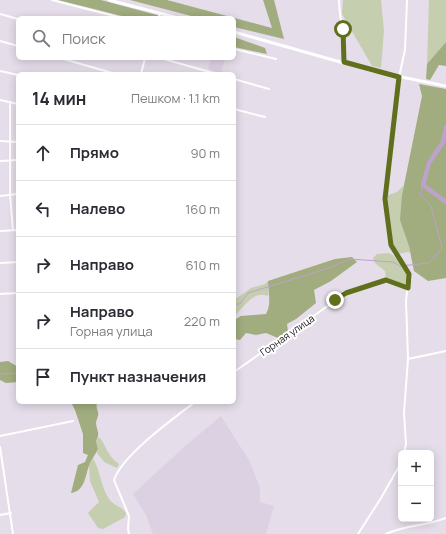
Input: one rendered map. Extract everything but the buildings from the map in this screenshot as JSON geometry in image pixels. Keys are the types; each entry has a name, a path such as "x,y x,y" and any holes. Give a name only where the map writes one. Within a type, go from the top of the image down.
{"main road":[{"path":"109,0 169,16"},
{"path":"236,33 399,77 446,86"}],"street":[{"path":"52,0 114,16"},
{"path":"339,0 339,14 343,29 344,62"},
{"path":"404,450 404,413 408,359 406,301 409,274 391,245 385,199 399,77 405,50 407,0"},
{"path":"0,14 16,18"},
{"path":"0,41 16,45"},
{"path":"236,49 276,59"},
{"path":"67,60 109,72"},
{"path":"142,72 144,60"},
{"path":"167,60 209,72"},
{"path":"0,70 16,74"},
{"path":"236,80 269,89"},
{"path":"0,100 16,104"},
{"path":"0,232 14,230 10,195 10,102"},
{"path":"236,109 266,117"},
{"path":"0,141 16,142"},
{"path":"0,160 16,160"},
{"path":"0,196 16,194"},
{"path":"0,263 16,262"},
{"name":"Горная улица","path":"236,371 346,293 386,280 408,288"},
{"path":"0,294 16,292"},
{"path":"408,359 446,351"},
{"path":"129,534 129,516 114,480 116,472 141,446 193,404"},
{"path":"0,436 74,421"},
{"path":"0,447 13,534"},
{"path":"358,534 398,468"},
{"path":"0,515 11,513"},
{"path":"386,534 395,530 431,524 446,518"}],"shaded area":[{"path":"210,60 224,60 221,72 208,69"},
{"path":"221,416 250,462 260,488 260,502 274,506 266,534 153,534 146,515 133,494 184,447"}],"green space":[{"path":"58,0 101,0 161,16 122,16"},
{"path":"130,0 167,0 227,16 191,16"},
{"path":"263,0 274,0 284,39 236,27 236,18 272,28"},
{"path":"343,0 381,0 384,30 381,68 372,66 342,14"},
{"path":"429,0 446,0 446,42 427,64"},
{"path":"236,38 265,48 267,54 236,47"},
{"path":"446,42 446,66 439,65 430,80 426,79 427,64"},
{"path":"419,84 446,89 446,278 428,281 414,271 409,246 400,220 402,195 422,96"},
{"path":"404,185 402,195 410,253 398,254 393,244 388,195 397,192"},
{"path":"389,253 400,262 403,267 407,276 405,285 386,279 385,271 375,263 373,258 377,254"},
{"path":"352,257 357,262 331,281 314,290 316,303 296,319 287,324 288,332 278,338 266,333 256,335 246,333 240,340 236,339 236,319 241,316 266,314 269,302 268,281 335,259"},
{"path":"268,281 268,296 257,295 236,314 236,299 251,288 265,284"},
{"path":"8,361 16,366 16,382 6,383 0,380 0,362"},
{"path":"72,404 97,404 98,414 96,425 98,434 96,441 98,449 90,463 82,486 76,492 71,493 78,465 85,462 88,455 83,453 83,434"},
{"path":"99,437 112,458 119,464 117,468 104,462 97,453 98,449 96,441"},
{"path":"93,458 109,499 126,513 125,517 103,529 98,528 88,513 99,502 90,481 89,465"}],"waterway":[{"path":"446,127 443,142 429,163 423,185 446,202"},
{"path":"236,304 240,304 248,293 326,269 350,259 393,262 400,266 429,263 442,248 431,206 420,194 423,185"},
{"path":"0,374 16,373"}],"route":[{"path":"335,300 346,293 386,280 408,288 409,274 391,245 385,199 399,77 372,71 344,62 343,29"}]}
